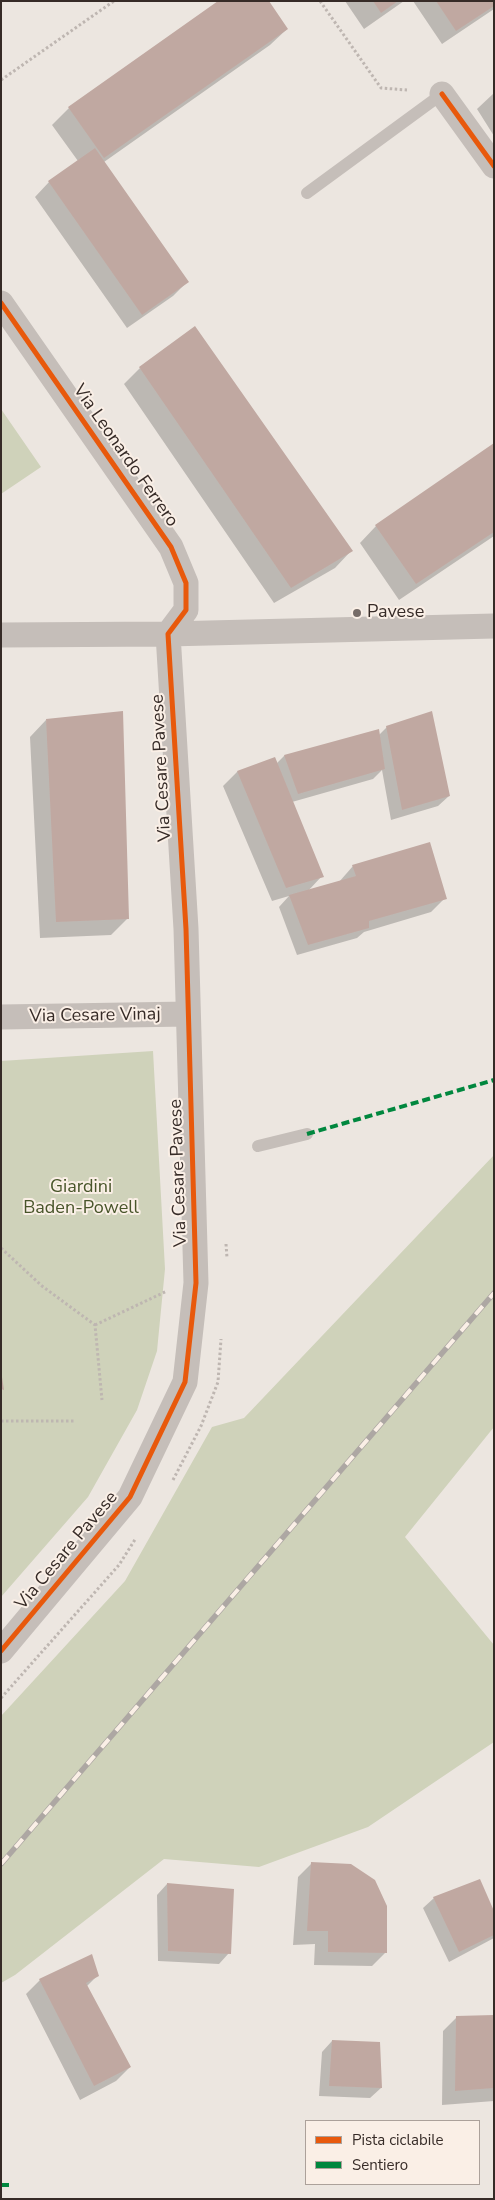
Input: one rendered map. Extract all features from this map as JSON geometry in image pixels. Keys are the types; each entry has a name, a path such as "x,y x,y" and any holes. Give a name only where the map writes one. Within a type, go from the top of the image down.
{"street":[{"path":"442,94 494,166"},
{"name":"Via Leonardo Ferrero","path":"1,303 171,547 186,583 186,610 168,634"},
{"path":"1,635 168,634 494,626"},
{"name":"Via Cesare Pavese","path":"1,1651 130,1497 185,1382 196,1283 186,929 168,634"},
{"name":"Via Cesare Vinaj","path":"1,1018 188,1014"}],"lane":[{"path":"307,193 442,94"},
{"path":"258,1146 307,1134"}],"path":[{"path":"1,80 114,1"},
{"path":"320,1 381,88 442,94"},
{"path":"1,1248 42,1286 95,1325 102,1400"},
{"path":"95,1325 171,1289"},
{"path":"1,1421 74,1421"}],"green space":[{"path":"1,409 41,467 1,494"},
{"name":"Giardini Baden-Powell","path":"153,1051 165,1269 157,1351 137,1410 88,1497 1,1597 1,1061"},
{"path":"494,1155 494,1427 405,1537 494,1645 494,1742 368,1827 259,1867 164,1859 15,1975 1,1983 1,1716 125,1581 212,1427 244,1418"}],"building":[{"path":"218,1 269,1 288,29 104,158 68,107"},
{"path":"373,1 398,1 381,13"},
{"path":"436,1 494,1 494,6 456,31"},
{"path":"95,148 189,282 142,315 48,181"},
{"path":"195,326 353,551 291,588 139,367"},
{"path":"494,443 494,532 416,584 375,525"},
{"path":"123,711 129,919 56,922 46,719"},
{"path":"432,711 450,796 402,810 386,726"},
{"path":"379,729 385,769 298,794 284,755"},
{"path":"275,757 324,877 286,888 237,771"},
{"path":"430,842 447,899 369,921 369,928 308,945 289,895 356,876 352,865"},
{"path":"2,1377 4,1390 1,1389"},
{"path":"311,1862 351,1864 375,1880 387,1906 387,1953 328,1952 328,1931 307,1931"},
{"path":"480,1879 494,1911 494,1935 459,1952 433,1897"},
{"path":"167,1883 234,1889 231,1954 168,1951"},
{"path":"92,1954 99,1976 86,1983 131,2067 94,2086 39,1979"},
{"path":"494,2015 494,2088 455,2091 456,2016"},
{"path":"332,2040 380,2042 382,2088 329,2086"}],"railway":[{"path":"1,1864 494,1293"}],"marked path":[{"path":"307,1134 494,1080"},
{"path":"1,2185 10,2185"}],"cycle path":[{"path":"442,94 494,166"},
{"path":"1,303 171,547 186,583 186,610 168,634 186,929 196,1283 185,1382 130,1497 1,1651"}],"place":[{"name":"Pavese","path":"357,613"}]}
